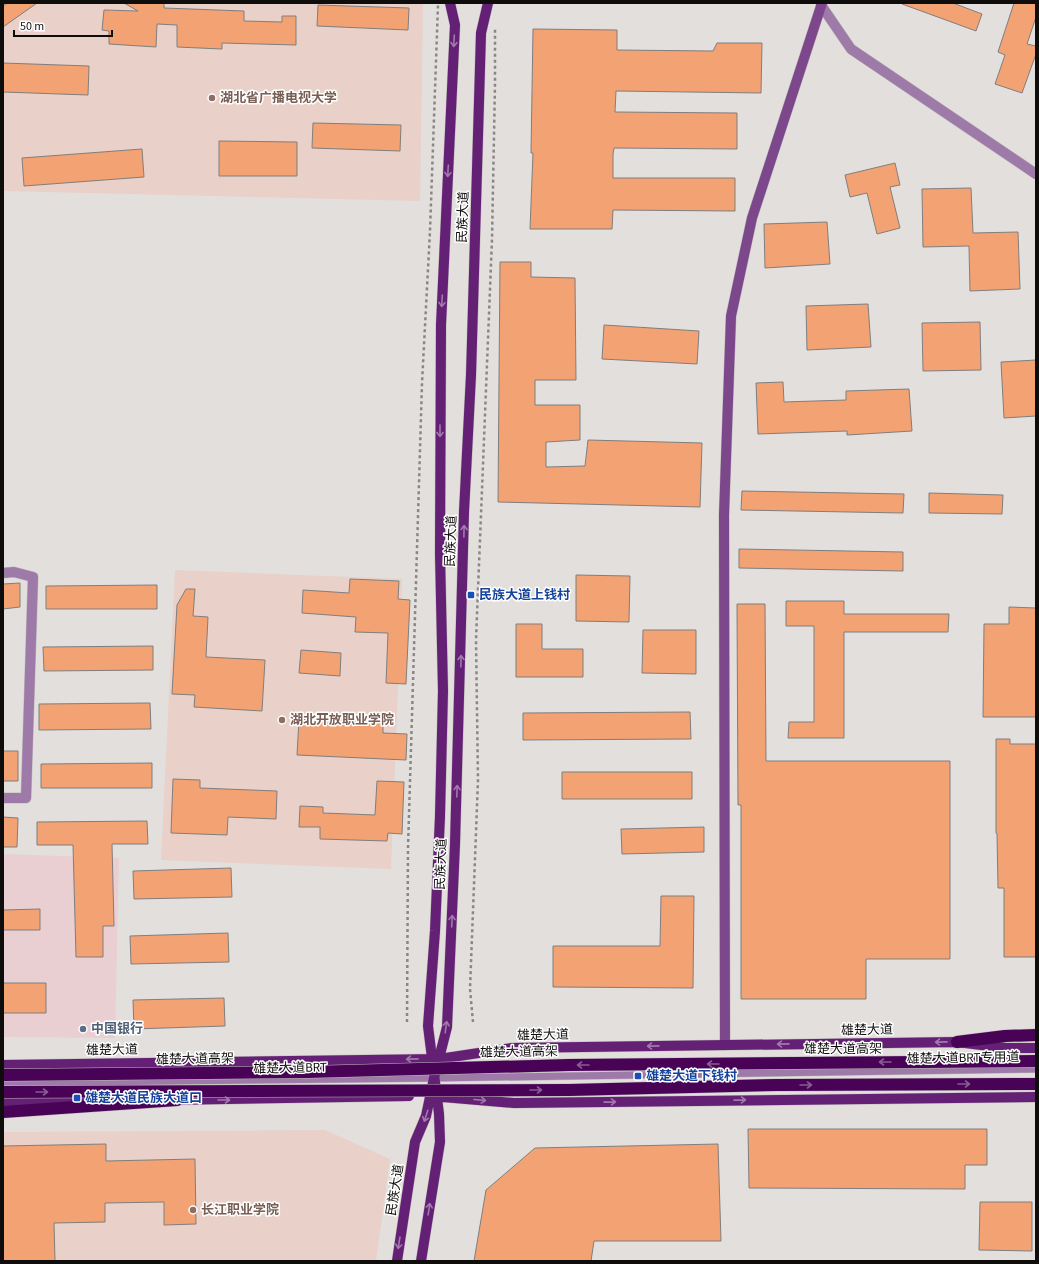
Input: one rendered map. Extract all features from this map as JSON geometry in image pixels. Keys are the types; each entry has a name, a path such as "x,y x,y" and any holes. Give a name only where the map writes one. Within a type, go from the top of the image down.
{"highway":[{"path":"957,1042 1006,1036 1036,1035"},
{"name":"雄楚大道高架","path":"3,1074 308,1072 569,1065 1036,1061"},
{"path":"3,1092 562,1090 777,1085 1036,1084"},
{"path":"3,1112 177,1100"}],"main road":[{"name":"民族大道","path":"436,1059 428,1026 435,931 443,691 440,554 441,325 455,25 450,3"},
{"path":"455,25 456,3"},
{"path":"481,3 481,33"},
{"name":"民族大道","path":"421,1261 440,1142 439,1114 434,1096 436,1059 447,1027 455,844 464,512 471,375 481,33 488,3"},
{"name":"雄楚大道","path":"3,1065 436,1059 512,1048 957,1042 1006,1048 1036,1048"},
{"name":"民族大道","path":"397,1261 415,1142 434,1096"},
{"path":"3,1102 434,1096 514,1103 1036,1097"}],"street":[{"path":"821,4 851,49 1036,174"},
{"path":"725,1045 724,515 731,316 752,218 821,4"},
{"path":"3,572 14,572 33,577 26,798 3,798"}],"lane":[{"name":"雄楚大道BRT专用道","path":"434,1078 1036,1069"},
{"name":"雄楚大道BRT","path":"3,1083 434,1078"}],"path":[{"path":"407,1022 408,848 422,399 431,216 438,3"},
{"path":"473,1022 470,989 478,780 476,640 492,239 496,84 495,25"}],"shaded area":[{"name":"湖北省广播电视大学","path":"6,3 423,3 420,201 3,191 3,5"},
{"name":"湖北开放职业学院","path":"175,570 402,579 391,869 161,860"},
{"path":"3,854 119,858 115,1038 3,1037"},
{"name":"长江职业学院","path":"325,1130 390,1159 376,1261 3,1261 3,1132"}],"building":[{"path":"7,3 37,3 3,27 3,6"},
{"path":"124,3 164,3 164,8 244,11 244,21 282,22 282,16 296,16 296,45 222,43 222,49 177,47 177,25 157,24 156,47 109,44 109,31 102,30 104,10 138,11"},
{"path":"953,3 982,14 976,31 902,4"},
{"path":"1014,3 1036,3 1036,17 1027,44 1036,46 1036,54 1022,93 995,84 1005,55 998,52"},
{"path":"318,5 409,8 408,30 317,26"},
{"path":"533,29 617,30 617,50 713,51 717,43 762,43 761,93 616,91 615,112 737,113 737,149 614,148 613,154 613,178 735,178 735,211 613,210 612,229 530,229 533,153 531,153"},
{"path":"3,63 89,66 88,95 3,92"},
{"path":"313,123 401,125 400,151 312,148"},
{"path":"219,141 297,142 297,176 219,176"},
{"path":"142,149 144,177 24,186 22,158"},
{"path":"895,163 900,185 890,187 900,228 877,234 867,193 850,197 845,175"},
{"path":"971,188 973,233 1018,232 1020,289 970,291 969,246 923,247 922,189"},
{"path":"827,222 830,264 765,268 764,224"},
{"path":"500,262 531,262 531,277 575,278 576,380 535,380 535,405 580,405 580,440 546,442 546,467 585,466 588,440 702,443 700,507 498,502"},
{"path":"868,304 871,347 807,350 806,306"},
{"path":"980,322 981,370 923,371 922,323"},
{"path":"604,325 699,331 697,364 602,359"},
{"path":"1036,360 1036,416 1004,418 1001,362"},
{"path":"783,382 784,402 846,400 846,391 909,389 912,431 847,435 847,431 758,434 756,383"},
{"path":"742,491 904,494 903,513 741,510"},
{"path":"929,493 1003,495 1002,514 929,513"},
{"path":"739,549 903,552 903,571 739,568"},
{"path":"576,575 630,576 629,622 576,621"},
{"path":"350,579 399,581 398,599 410,600 406,684 386,683 388,633 355,632 356,617 302,613 303,590 349,593"},
{"path":"20,583 20,607 3,609 3,584"},
{"path":"157,585 157,609 46,609 46,586"},
{"path":"186,589 195,589 193,616 208,617 206,657 265,660 262,711 194,707 195,695 172,694 177,605"},
{"path":"786,601 844,601 844,614 949,614 948,632 844,632 844,738 788,738 789,722 814,722 814,626 786,626"},
{"path":"737,604 765,604 766,761 950,761 950,959 866,959 866,999 741,999 741,805 738,805"},
{"path":"1009,607 1036,608 1036,717 983,717 984,624 1009,624"},
{"path":"516,624 542,624 542,649 583,649 583,677 516,677"},
{"path":"643,630 696,630 696,674 642,673"},
{"path":"153,646 153,670 44,671 43,647"},
{"path":"301,650 341,653 340,676 299,673"},
{"path":"150,703 151,729 39,730 39,704"},
{"path":"690,712 691,739 523,740 523,713"},
{"path":"299,719 383,723 383,733 407,734 406,760 297,755"},
{"path":"996,739 1010,739 1010,744 1036,744 1036,957 1004,957 1004,888 998,888 996,833"},
{"path":"3,751 18,751 18,781 3,781"},
{"path":"152,763 152,788 41,788 41,764"},
{"path":"562,772 692,772 692,799 562,799"},
{"path":"173,779 200,780 200,788 277,791 276,819 228,817 227,835 171,833"},
{"path":"377,781 404,782 402,834 388,833 387,841 320,839 320,827 299,827 300,806 323,807 323,813 375,815"},
{"path":"3,817 18,818 17,847 3,847"},
{"path":"147,821 148,844 112,844 114,926 103,926 103,957 76,957 73,845 37,845 37,822"},
{"path":"704,827 704,852 622,854 621,829"},
{"path":"231,868 232,897 134,899 133,871"},
{"path":"661,896 694,896 693,988 553,987 553,946 660,946"},
{"path":"40,909 40,930 3,930 3,910"},
{"path":"228,933 229,962 131,964 130,936"},
{"path":"3,983 46,983 46,1013 3,1013"},
{"path":"224,998 225,1026 134,1029 133,1000"},
{"path":"748,1129 987,1129 987,1165 965,1165 965,1189 749,1188"},
{"path":"106,1144 106,1161 195,1159 196,1224 164,1225 164,1202 105,1203 105,1222 54,1223 55,1261 3,1261 3,1146"},
{"path":"718,1144 721,1241 594,1241 591,1261 474,1261 486,1190 535,1148"},
{"path":"980,1202 1032,1202 1032,1251 979,1250"}],"place":[{"name":"湖北省广播电视大学","path":"212,98"},
{"name":"民族大道上钱村","path":"471,595"},
{"name":"湖北开放职业学院","path":"282,720"},
{"name":"中国银行","path":"83,1029"},
{"name":"雄楚大道下钱村","path":"638,1076"},
{"name":"雄楚大道民族大道口","path":"77,1098"},
{"name":"长江职业学院","path":"193,1210"}]}
